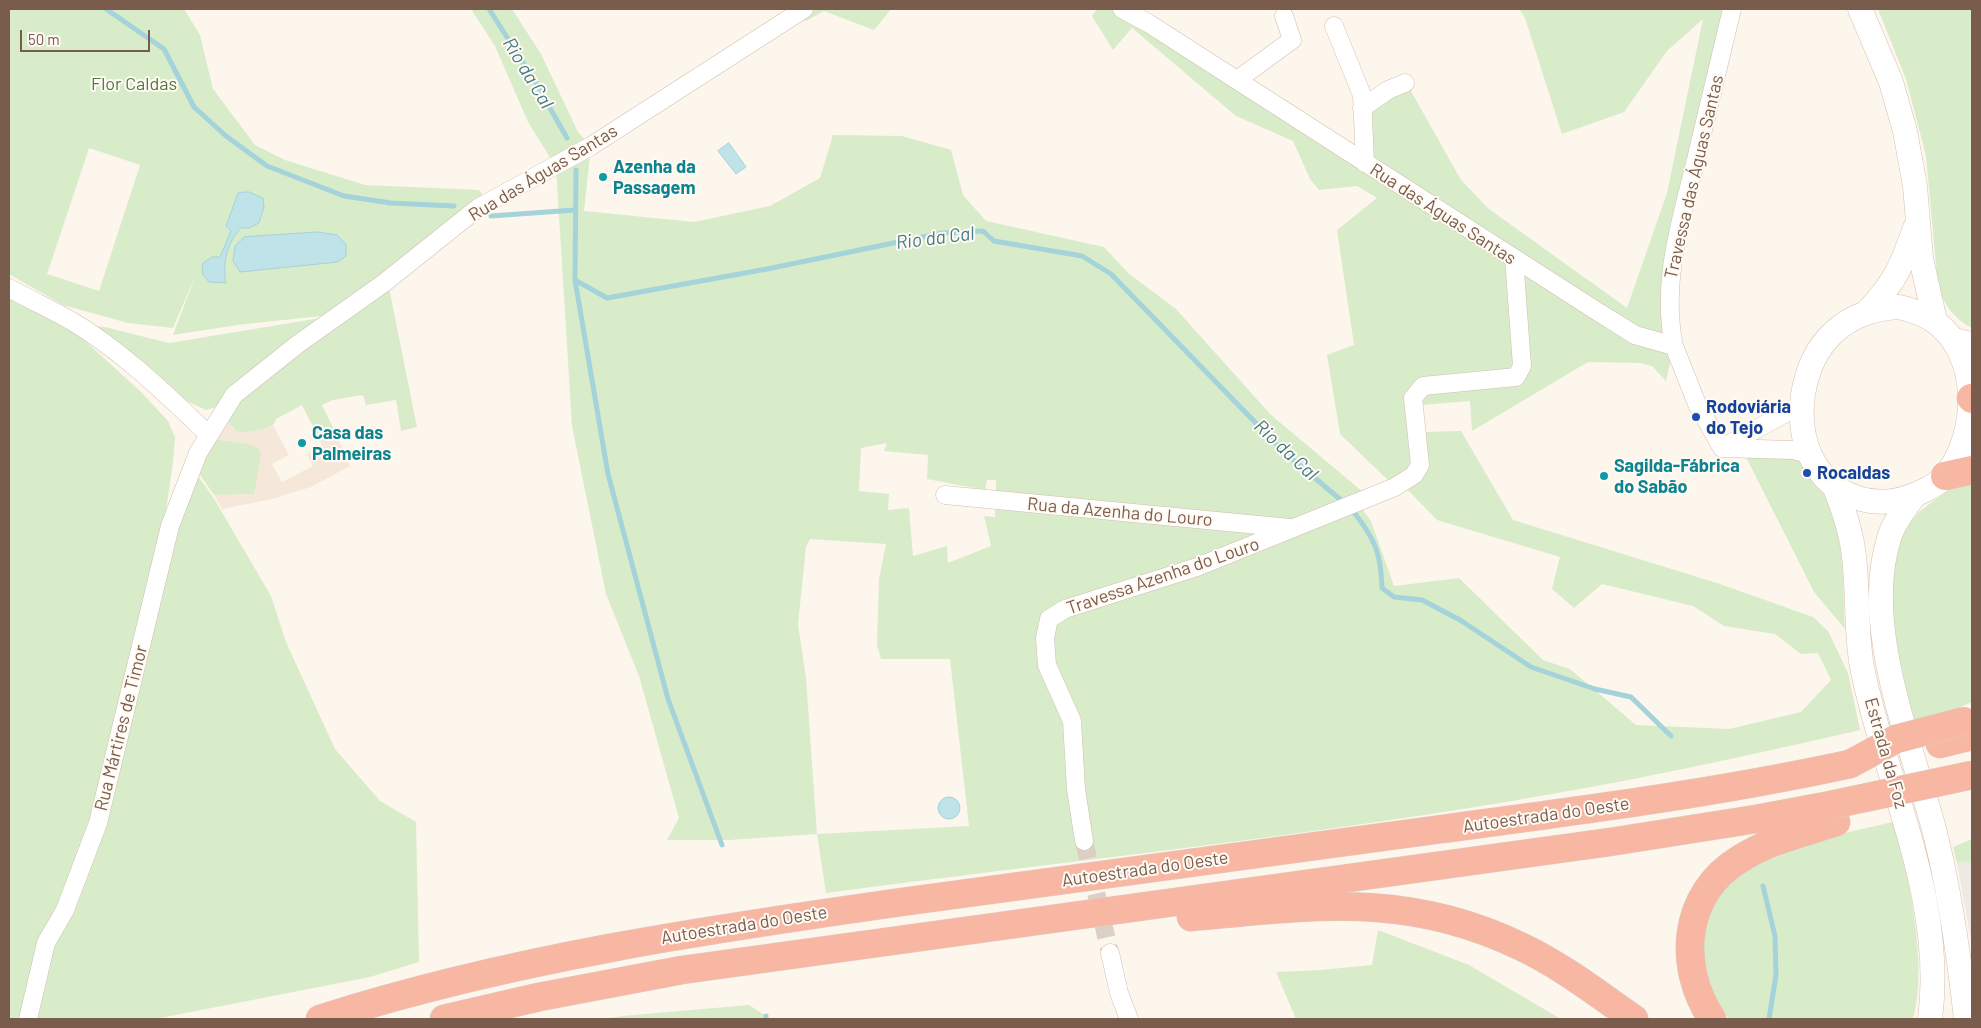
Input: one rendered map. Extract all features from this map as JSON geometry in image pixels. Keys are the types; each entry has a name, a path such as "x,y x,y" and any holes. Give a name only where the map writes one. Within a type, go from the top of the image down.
{"highway":[{"path":"1946,476 1972,470"},
{"path":"1850,764 1896,740 1970,725"},
{"name":"Autoestrada do Oeste","path":"320,1019 405,994 545,960 733,926 1577,811 1802,775 1940,744 1970,725"},
{"name":"Autoestrada do Oeste","path":"444,1019 539,997 682,970 1610,842 1756,819 1834,814 1972,777"},
{"path":"1712,1019 1703,1006 1694,984 1689,964 1689,943 1692,925 1708,889 1738,860 1756,849 1834,814"},
{"path":"1037,920 1113,924 1312,906 1368,906 1421,912 1472,927 1523,948 1564,971 1634,1019"}],"main road":[{"path":"1860,9 1891,82 1899,106 1911,158 1916,224 1924,278 1952,333 1971,385 1969,418 1964,438 1946,476 1931,488 1914,496 1893,502 1874,503 1855,498 1835,488 1824,477 1810,454 1801,421 1802,404 1809,368 1816,352 1840,326 1867,312 1899,307 1916,311 1952,333"},
{"path":"1867,312 1884,294 1900,272 1916,224"},
{"name":"Estrada da Foz","path":"1835,488 1848,522 1853,549 1856,614 1862,666 1874,720 1910,838 1924,905 1931,959 1930,1019"},
{"name":"Estrada da Foz","path":"1914,496 1891,532 1885,552 1882,603 1884,636 1899,716 1934,830 1953,921 1966,1019"}],"street":[{"name":"Rua das Águas Santas","path":"209,435 234,394 298,344 384,283 478,208 591,146 804,9"},
{"name":"Rua das Águas Santas","path":"1122,9 1148,23 1635,335 1674,346"},
{"name":"Travessa das Águas Santas","path":"1674,346 1668,320 1668,292 1675,243 1732,9"},
{"path":"1237,80 1292,40 1284,16"},
{"path":"1334,26 1362,95 1364,163"},
{"path":"1362,108 1388,90 1405,83"},
{"path":"1295,528 1395,487 1414,475 1420,465 1420,450 1413,398 1423,386 1516,377 1522,366 1514,258"},
{"path":"9,288 71,321 92,335 151,380 209,435"},
{"path":"1674,346 1697,404 1722,448"},
{"path":"1722,448 1802,404"},
{"name":"Rua Mártires de Timor","path":"28,1019 46,943 64,910 98,823 170,526 198,453 209,435"},
{"path":"1722,448 1793,450 1810,454"},
{"name":"Rua da Azenha do Louro","path":"945,496 1295,528"},
{"name":"Travessa Azenha do Louro","path":"1084,841 1076,789 1072,721 1047,665 1045,638 1049,620 1065,609 1197,567 1295,528"},
{"path":"1110,953 1119,993 1130,1019"}],"shaded area":[{"path":"226,419 236,431 264,429 273,425 289,455 272,464 282,482 313,466 307,454 322,446 320,440 335,432 350,466 311,487 272,499 222,509 214,495 254,494 244,443 213,439"},
{"path":"1972,861 1972,945 1957,863"}],"green space":[{"name":"Flor Caldas","path":"9,9 184,9 200,35 213,89 255,145 285,160 365,185 479,190 489,203 340,314 237,325 173,335 196,274 173,328 128,323 63,305 9,274","holes":["89,148 140,165 99,291 47,274"]},
{"path":"471,9 512,9 541,54 578,132 591,146 584,211 694,222 770,206 820,178 833,135 902,136 951,150 963,195 986,221 1104,247 1128,273 1176,309 1271,415 1369,497 1358,503 1371,521 1394,586 1459,578 1543,660 1570,669 1636,725 1729,729 1801,712 1831,680 1818,653 1801,654 1775,634 1724,626 1693,606 1602,584 1574,608 1552,589 1560,557 1437,520 1401,483 1392,484 1340,434 1327,355 1354,345 1337,230 1377,198 1357,186 1319,190 1310,179 1293,141 1236,116 1132,28 1113,50 1092,16 1097,9 1122,9 1364,163 1362,108 1407,84 1461,180 1489,209 1627,308 1667,193 1703,19 1667,51 1624,112 1562,134 1525,18 1519,9 1732,9 1675,243 1674,346 1666,381 1652,366 1640,363 1588,362 1472,431 1470,401 1421,405 1423,432 1461,431 1513,520 1720,584 1813,617 1828,631 1848,673 1860,730 1664,773 1456,810 1276,836 826,893 817,834 730,840 667,840 679,818 639,676 606,594 572,426 556,167 528,122 495,46","holes":["887,443 884,451 928,455 927,479 985,490 987,480 996,480 995,517 984,516 991,546 948,563 947,546 913,556 909,508 888,510 889,494 859,491 861,448","810,539 886,544 879,579 877,645 881,659 950,659 969,826 817,834 806,678 798,624 806,547"]},
{"path":"804,9 891,9 874,30 824,11 806,21 793,16"},
{"path":"1878,9 1972,9 1972,328 1950,311 1938,286 1926,156 1906,79"},
{"path":"389,288 417,427 401,431 396,400 366,405 363,395 333,400 322,405 335,432 320,440 302,405 276,419 273,425 264,429 246,432 236,431 226,419 261,382 302,348"},
{"path":"9,297 65,326 83,339 140,391 168,421 175,437 164,525 95,821 41,944 19,1019 9,1019"},
{"path":"321,318 216,407 206,410 182,399 89,326 105,327 169,343"},
{"path":"213,439 244,443 258,448 261,455 254,494 214,495 196,469"},
{"path":"1745,455 1792,457 1798,460 1814,479 1826,498 1839,539 1842,561 1845,629 1814,592"},
{"path":"195,472 213,497 271,596 286,642 335,749 380,801 416,822 419,962 370,977 155,1019 37,1019 51,945 159,596"},
{"path":"1972,481 1972,702 1954,710 1914,720 1898,661 1893,613 1893,564 1897,544 1907,526 1920,511 1950,489"},
{"path":"1897,821 1911,894 1918,947 1919,973 1913,1019 1729,1019 1710,994 1700,952 1702,928 1720,890 1755,863 1810,841"},
{"path":"1972,839 1972,861 1957,863 1953,847"},
{"path":"1378,930 1469,965 1561,1019 1296,1019 1276,972 1372,965"},
{"path":"749,1005 766,1016 767,1019 605,1019 622,1016"}],"water":[{"path":"729,143 746,167 736,174 718,151"},
{"path":"249,192 263,198 264,207 259,223 249,228 241,228 232,240 225,261 226,283 209,282 203,275 202,264 212,257 220,257 231,231 226,226 238,193"},
{"path":"318,232 337,235 346,244 346,256 338,262 240,272 233,261 235,246 244,237"},
{"path":"949,797 957,800 960,808 957,816 949,819 941,816 938,808 941,800"}],"waterway":[{"path":"106,9 164,49 194,107 226,136 267,166 344,196 391,203 454,206"},
{"name":"Rio da Cal","path":"489,9 533,78 567,138"},
{"name":"Rio da Cal","path":"576,170 575,280 607,298 767,269 942,233 983,231 994,241 1082,256 1111,274 1282,450 1342,501"},
{"path":"491,216 575,210"},
{"path":"575,280 608,474 668,699 722,845"},
{"name":"Rio da Cal","path":"1353,511 1372,538 1380,565 1382,588 1394,597 1422,600 1460,620 1531,667 1595,689 1631,697 1671,736"},
{"path":"1763,886 1775,936 1776,975 1769,1019"}],"tunnel":[{"path":"1084,841 1110,953"}],"place":[{"name":"Azenha da Passagem","path":"603,177"},
{"name":"Rodoviária do Tejo","path":"1696,417"},
{"name":"Casa das Palmeiras","path":"302,443"},
{"name":"Rocaldas","path":"1807,473"},
{"name":"Sagilda-Fábrica do Sabão","path":"1604,476"}]}
